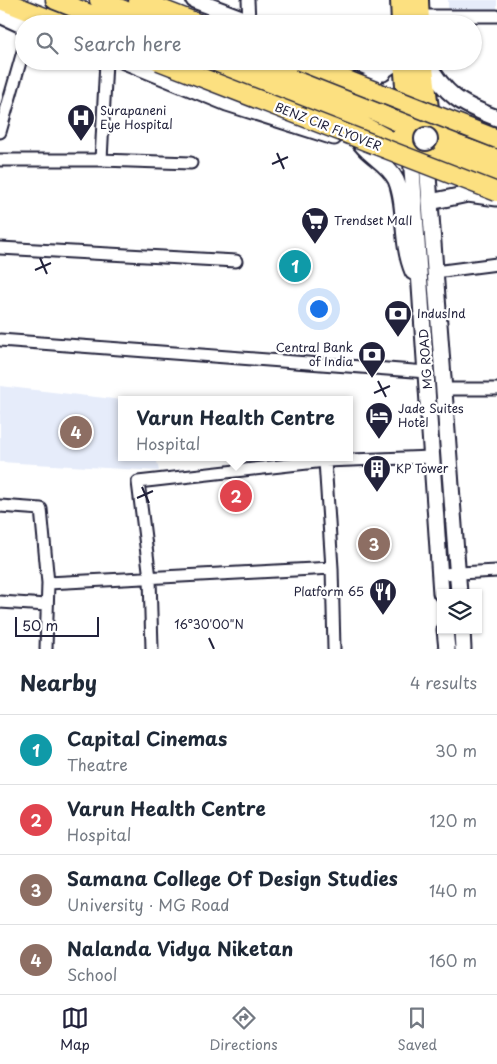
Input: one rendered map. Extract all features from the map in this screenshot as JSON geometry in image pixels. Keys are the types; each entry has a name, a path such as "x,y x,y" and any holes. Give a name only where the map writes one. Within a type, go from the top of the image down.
{"highway":[{"path":"401,0 413,15"},
{"path":"405,70 408,125"},
{"path":"425,70 429,116"},
{"path":"427,153 449,134 445,125 438,119 429,116 414,119 404,133 427,153 497,179"},
{"path":"427,153 497,160"}],"main road":[{"path":"1,0 39,15"},
{"path":"55,0 92,15"},
{"path":"99,0 136,15"},
{"path":"138,0 177,15"},
{"path":"194,0 234,15"},
{"path":"0,16 15,22"},
{"path":"146,70 226,103 360,144 386,165 397,183 406,249 420,287"},
{"name":"BENZ CIR FLYOVER","path":"182,70 497,192"},
{"path":"234,70 345,116 427,153"},
{"path":"277,70 408,125"},
{"path":"322,70 497,138"},
{"path":"376,70 383,73"},
{"path":"337,94 387,70"},
{"path":"430,70 438,83 463,104 497,118"},
{"path":"345,116 360,144"},
{"name":"MG ROAD","path":"427,153 459,589"},
{"name":"MG ROAD","path":"427,153 420,287 442,589"},
{"path":"430,202 468,194 497,198"},
{"path":"445,634 447,649"},
{"path":"462,634 463,649"}],"street":[{"path":"248,0 251,15"},
{"path":"482,16 497,16"},
{"path":"0,132 18,70"},
{"path":"101,160 106,70"},
{"path":"0,160 101,160 191,164"},
{"path":"0,248 236,262"},
{"path":"435,272 497,264"},
{"path":"0,340 427,372"},
{"path":"444,389 497,389"},
{"path":"353,460 432,457"},
{"path":"152,649 150,578 138,482 325,461 332,568 334,649"},
{"path":"0,506 41,509 48,583 46,649"},
{"path":"48,583 332,568"},
{"path":"440,574 497,571"},
{"path":"0,602 47,604"}],"shaded area":[{"path":"448,0 497,0 497,9 448,9"},
{"path":"0,386 118,400 118,461 157,461 159,471 0,462"}],"place":[{"name":"Surapaneni Eye Hospital","path":"81,142"},
{"name":"Trendset Mall","path":"315,245"},
{"name":"Capital Cinemas","path":"295,266"},
{"name":"IndusInd","path":"398,338"},
{"name":"Central Bank of India","path":"372,379"},
{"name":"Nalanda Vidya Niketan","path":"76,432"},
{"name":"Jade Suites Hotel","path":"379,440"},
{"name":"KP Tower","path":"377,493"},
{"name":"Varun Health Centre","path":"236,496"},
{"name":"Samana College Of Design Studies","path":"374,544"},
{"name":"Platform 65","path":"383,616"}]}
